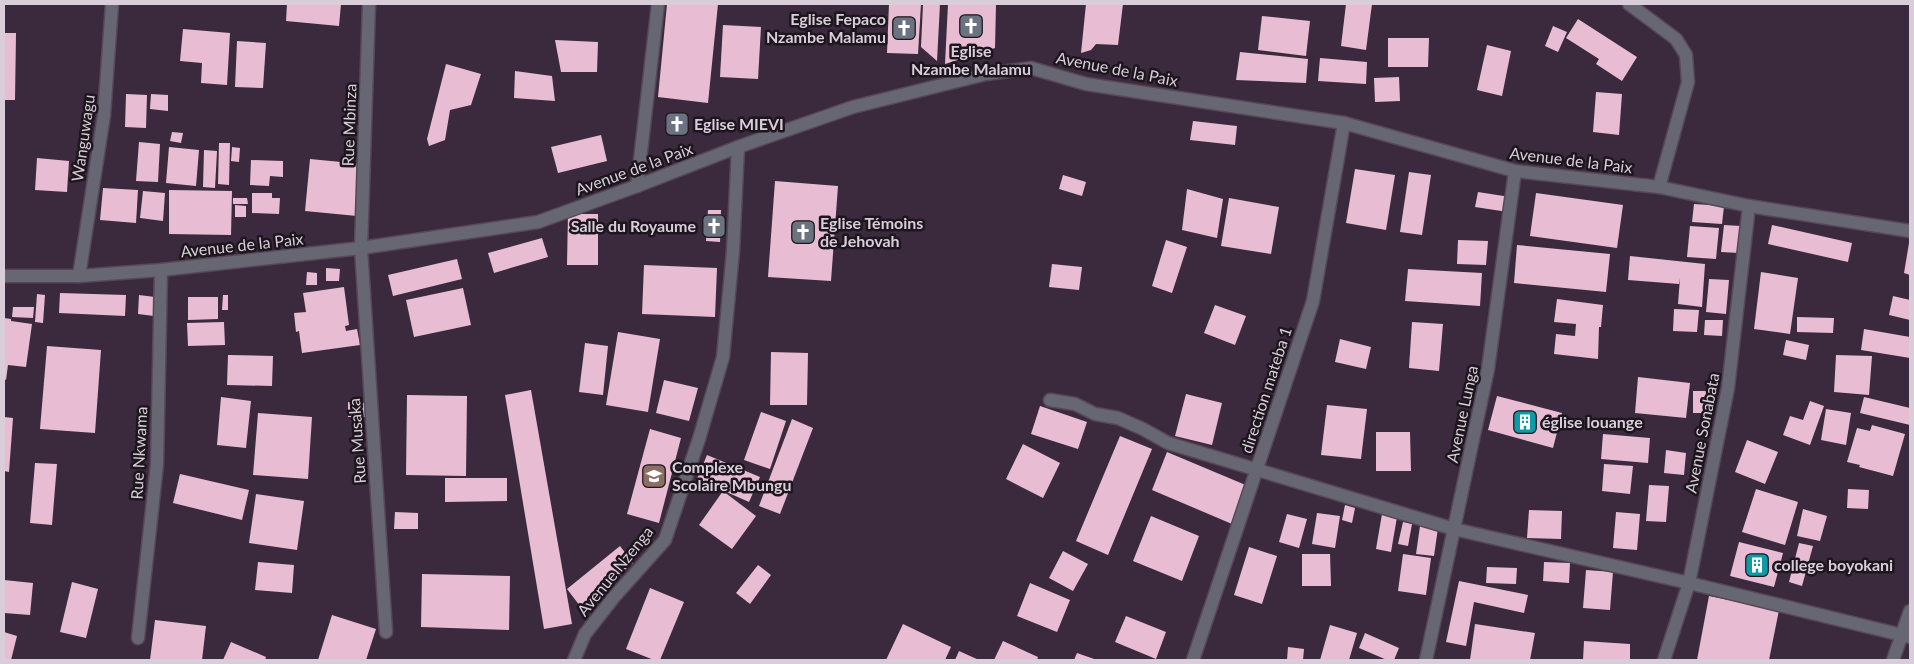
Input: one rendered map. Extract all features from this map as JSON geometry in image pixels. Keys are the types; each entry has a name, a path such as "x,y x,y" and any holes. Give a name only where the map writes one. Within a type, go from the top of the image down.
{"street":[{"name":"Wanguwagu","path":"79,276 104,115 112,4"},
{"name":"Rue Mbinza","path":"361,248 369,4"},
{"path":"637,186 658,4"},
{"path":"1629,4 1676,40 1686,55 1688,82 1659,187"},
{"name":"Avenue de la Paix","path":"4,276 79,276 161,270 361,248 538,222 853,107 986,74 1031,68 1086,84 1344,122 1515,172 1659,187 1749,206 1910,231"},
{"name":"direction mateba 1","path":"1193,660 1313,301 1344,122"},
{"name":"Avenue Nzenga","path":"574,660 585,634 614,597 665,540 699,439 723,357 733,251 738,148"},
{"name":"Avenue Lunga","path":"1426,660 1488,369 1515,172"},
{"name":"Avenue Sonabata","path":"1664,660 1689,583 1728,388 1749,206"},
{"name":"Rue Musaka","path":"361,248 386,632"},
{"name":"Rue Nkwama","path":"138,638 157,464 161,270"},
{"path":"1050,400 1075,404 1095,414 1118,418 1168,443 1257,468 1454,529 1689,583 1906,636"},
{"path":"1893,660 1906,636 1910,611"}],"building":[{"path":"287,4 341,4 339,26 286,21"},
{"path":"667,4 718,4 708,103 658,97"},
{"name":"Eglise Fepaco Nzambe Malamu","path":"889,4 921,4 918,54 887,53"},
{"path":"923,4 940,4 937,61 921,47"},
{"name":"Eglise Nzambe Malamu","path":"948,4 996,4 995,48 945,64"},
{"path":"1086,4 1123,4 1118,45 1096,44 1091,50 1081,53"},
{"path":"1346,4 1372,4 1366,50 1341,46"},
{"path":"1262,16 1310,21 1306,56 1258,50"},
{"path":"1578,19 1637,57 1622,81 1596,64 1599,59 1566,38"},
{"path":"723,25 761,27 758,79 720,77"},
{"path":"1553,26 1567,32 1558,52 1545,46"},
{"path":"183,29 230,33 227,85 201,83 202,63 180,61"},
{"path":"4,33 16,33 15,100 4,100"},
{"path":"1388,38 1429,38 1428,67 1388,67"},
{"path":"555,40 598,42 597,72 561,72"},
{"path":"237,41 266,43 263,88 235,87"},
{"path":"1487,45 1511,51 1502,96 1477,90"},
{"path":"1240,52 1308,59 1306,83 1236,80"},
{"path":"1320,58 1367,62 1366,84 1318,81"},
{"path":"446,64 481,74 471,105 450,110 445,140 429,146 427,139"},
{"path":"515,71 552,76 555,101 514,98"},
{"path":"1399,77 1400,101 1375,102 1374,78"},
{"path":"1596,92 1622,94 1619,135 1593,132"},
{"path":"126,94 147,95 146,128 125,127"},
{"path":"151,94 168,95 168,111 150,109"},
{"path":"1193,121 1237,126 1235,145 1190,140"},
{"path":"172,132 183,133 181,143 170,141"},
{"path":"601,135 607,161 558,173 551,147"},
{"path":"139,142 160,144 158,182 136,181"},
{"path":"219,143 230,143 229,185 218,184"},
{"path":"169,147 199,150 196,186 166,183"},
{"path":"232,147 240,148 239,162 231,161"},
{"path":"204,150 217,151 215,188 203,187"},
{"path":"37,158 69,161 67,192 35,190"},
{"path":"310,159 362,164 357,216 305,211"},
{"path":"251,160 283,161 283,177 270,176 269,186 250,185"},
{"path":"1355,169 1395,175 1386,230 1346,223"},
{"path":"1409,172 1431,175 1422,235 1400,232"},
{"path":"1063,175 1086,182 1082,196 1059,189"},
{"name":"Eglise Témoins de Jehovah","path":"775,181 838,186 831,281 768,277"},
{"path":"103,188 138,190 136,223 100,220"},
{"path":"1187,189 1223,199 1217,238 1182,230"},
{"path":"169,190 232,191 231,235 169,234"},
{"path":"143,191 165,193 163,221 140,218"},
{"path":"1478,192 1510,197 1508,212 1475,207"},
{"path":"252,193 272,193 272,198 280,198 279,214 252,213"},
{"path":"1536,193 1623,205 1617,248 1530,236"},
{"path":"233,198 247,198 248,204 233,204"},
{"path":"1229,198 1279,207 1271,254 1221,246"},
{"path":"1694,204 1724,206 1722,224 1692,222"},
{"path":"235,205 246,206 246,217 235,217"},
{"name":"Salle du Royaume","path":"708,210 721,210 720,242 706,241"},
{"path":"568,214 598,214 598,265 567,265"},
{"path":"1724,225 1741,226 1739,253 1721,252"},
{"path":"1772,225 1852,243 1848,262 1768,244"},
{"path":"1690,226 1719,228 1716,259 1687,257"},
{"path":"542,238 548,257 494,273 488,253"},
{"path":"1166,240 1187,247 1172,293 1152,286"},
{"path":"1458,240 1488,241 1486,265 1457,264"},
{"path":"1910,243 1910,275 1904,273"},
{"path":"1517,245 1610,254 1606,292 1514,283"},
{"path":"1630,256 1705,264 1702,307 1678,304 1680,278 1679,284 1628,280"},
{"path":"457,259 462,279 393,296 388,275"},
{"path":"1052,264 1082,267 1079,290 1049,287"},
{"path":"644,265 717,268 715,317 642,314"},
{"path":"326,268 340,269 339,281 326,281"},
{"path":"1408,269 1482,273 1480,306 1405,301"},
{"path":"307,272 317,273 317,285 306,285"},
{"path":"1761,272 1798,278 1790,334 1754,329"},
{"path":"1709,279 1729,280 1726,314 1706,312"},
{"path":"344,287 349,325 345,326 346,331 357,329 360,345 302,353 299,331 296,332 294,313 306,312 303,293"},
{"path":"463,288 471,325 414,337 406,300"},
{"path":"60,293 126,295 125,316 59,313"},
{"path":"37,294 45,295 43,323 35,322"},
{"path":"139,295 155,297 154,316 138,314"},
{"path":"223,295 228,295 228,310 222,310"},
{"path":"1893,296 1910,300 1910,320 1889,315"},
{"path":"188,297 218,297 218,319 188,320"},
{"path":"1557,299 1603,305 1601,327 1599,327 1598,359 1554,354 1556,334 1575,336 1576,324 1554,322"},
{"path":"1215,305 1246,316 1235,345 1204,333"},
{"path":"13,307 34,307 33,318 12,317"},
{"path":"1674,309 1699,310 1697,332 1673,331"},
{"path":"1797,317 1834,318 1833,333 1797,332"},
{"path":"4,318 32,324 26,367 8,365 6,380 4,379"},
{"path":"1705,320 1723,320 1722,336 1704,335"},
{"path":"224,322 225,345 188,346 187,323"},
{"path":"1412,322 1443,324 1439,371 1409,368"},
{"path":"1864,329 1910,337 1910,358 1861,350"},
{"path":"618,332 660,339 648,412 606,405"},
{"path":"1340,339 1371,347 1366,369 1335,362"},
{"path":"1786,340 1809,345 1806,360 1783,355"},
{"path":"585,343 608,346 603,395 579,392"},
{"path":"47,346 101,350 95,433 40,429"},
{"path":"771,352 808,353 807,405 770,405"},
{"path":"228,355 273,356 272,386 227,385"},
{"path":"1836,355 1872,356 1869,395 1834,392"},
{"path":"1638,377 1690,383 1686,418 1635,413"},
{"path":"664,380 698,388 689,421 656,413"},
{"path":"531,390 572,624 544,629 505,395"},
{"path":"1693,391 1706,391 1705,413 1693,413"},
{"path":"1186,394 1222,403 1212,445 1175,436"},
{"path":"407,395 467,396 466,476 406,475"},
{"name":"église louange","path":"1497,396 1562,413 1553,448 1488,430"},
{"path":"221,397 251,401 246,448 217,445"},
{"path":"1864,397 1910,408 1910,425 1860,413"},
{"path":"1810,401 1824,406 1810,445 1783,435 1790,416 1803,420"},
{"path":"348,402 367,403 367,417 348,417"},
{"path":"1327,405 1367,409 1361,459 1321,455"},
{"path":"1040,406 1087,422 1078,449 1031,434"},
{"path":"1826,409 1851,413 1846,445 1821,440"},
{"path":"761,412 786,421 770,469 744,460"},
{"path":"258,413 312,417 308,479 253,475"},
{"path":"4,417 13,418 9,472 4,471"},
{"path":"792,419 813,428 780,514 759,506"},
{"path":"1872,425 1905,434 1893,476 1847,462 1857,428 1870,431"},
{"name":"Complexe Scolaire Mbungu","path":"650,429 681,438 659,523 627,514"},
{"path":"1376,432 1410,432 1411,471 1376,471"},
{"path":"1603,434 1650,438 1648,463 1601,459"},
{"path":"1120,436 1152,449 1108,555 1076,541"},
{"path":"1747,440 1778,452 1765,484 1735,472"},
{"path":"1023,444 1060,463 1043,498 1006,479"},
{"path":"1666,450 1686,453 1684,475 1664,473"},
{"path":"1167,452 1248,486 1232,524 1152,490"},
{"path":"707,455 760,477 749,502 697,479"},
{"path":"35,463 57,464 52,525 30,523"},
{"path":"1604,464 1633,466 1630,494 1602,491"},
{"path":"180,474 249,490 242,520 173,503"},
{"path":"445,478 507,478 507,501 445,502"},
{"path":"1649,485 1669,486 1666,522 1646,521"},
{"path":"1756,489 1798,502 1785,545 1742,532"},
{"path":"1848,489 1869,490 1868,509 1847,508"},
{"path":"723,491 756,516 732,549 699,525"},
{"path":"256,494 304,501 297,550 249,543"},
{"path":"1345,505 1355,508 1352,523 1342,520"},
{"path":"1803,509 1827,516 1820,541 1797,536"},
{"path":"1529,510 1562,511 1561,539 1527,538"},
{"path":"395,512 418,513 418,529 394,529"},
{"path":"1616,512 1640,514 1637,550 1613,548"},
{"path":"1317,513 1340,516 1335,548 1312,544"},
{"path":"1287,514 1307,519 1299,548 1279,542"},
{"path":"1382,514 1397,517 1391,552 1376,549"},
{"path":"1151,516 1199,536 1182,581 1133,561"},
{"path":"1403,522 1412,524 1408,546 1398,544"},
{"path":"1420,526 1438,528 1434,556 1416,554"},
{"name":"college boyokani","path":"1739,542 1783,553 1774,587 1730,576"},
{"path":"1799,543 1813,546 1802,586 1789,582"},
{"path":"620,546 633,563 580,606 567,589"},
{"path":"1249,547 1277,556 1262,604 1234,595"},
{"path":"1063,551 1088,564 1073,591 1049,578"},
{"path":"1302,554 1330,554 1331,586 1302,586"},
{"path":"1403,554 1431,558 1426,595 1398,591"},
{"path":"258,562 294,565 292,593 255,590"},
{"path":"1544,562 1570,563 1569,583 1543,581"},
{"path":"758,565 771,575 750,604 736,593"},
{"path":"1487,567 1517,568 1516,584 1486,583"},
{"path":"1586,570 1613,572 1610,610 1583,608"},
{"path":"422,574 510,576 509,630 421,627"},
{"path":"4,580 33,583 30,615 4,613"},
{"path":"1459,581 1528,595 1524,613 1474,602 1466,646 1446,642"},
{"path":"72,582 98,589 86,638 60,632"},
{"path":"1030,583 1070,600 1057,632 1017,616"},
{"path":"650,588 684,602 660,660 654,660 626,649"},
{"path":"1709,596 1779,610 1769,660 1697,660"},
{"path":"332,615 376,629 366,660 318,660"},
{"path":"1126,616 1166,632 1156,659 1115,642"},
{"path":"155,620 206,626 202,660 150,660"},
{"path":"903,624 951,647 945,660 886,660"},
{"path":"1475,624 1535,633 1530,660 1470,660"},
{"path":"1330,625 1357,633 1349,660 1320,660"},
{"path":"4,632 17,636 11,660 4,660"},
{"path":"1365,633 1399,648 1394,660 1387,660 1359,648"},
{"path":"1003,641 1038,657 1037,660 994,660"},
{"path":"1584,641 1630,644 1630,660 1583,660"},
{"path":"231,642 266,657 265,660 223,660"},
{"path":"1288,647 1304,649 1303,660 1287,660"},
{"path":"959,651 979,660 955,660"},
{"path":"1077,653 1097,660 1074,660"}],"place":[{"name":"Eglise Nzambe Malamu","path":"971,26"},
{"name":"Eglise Fepaco Nzambe Malamu","path":"904,28"},
{"name":"Eglise MIEVI","path":"677,124"},
{"name":"Salle du Royaume","path":"714,226"},
{"name":"Eglise Témoins de Jehovah","path":"803,232"},
{"name":"église louange","path":"1525,422"},
{"name":"Complexe Scolaire Mbungu","path":"654,476"},
{"name":"college boyokani","path":"1757,565"}]}
